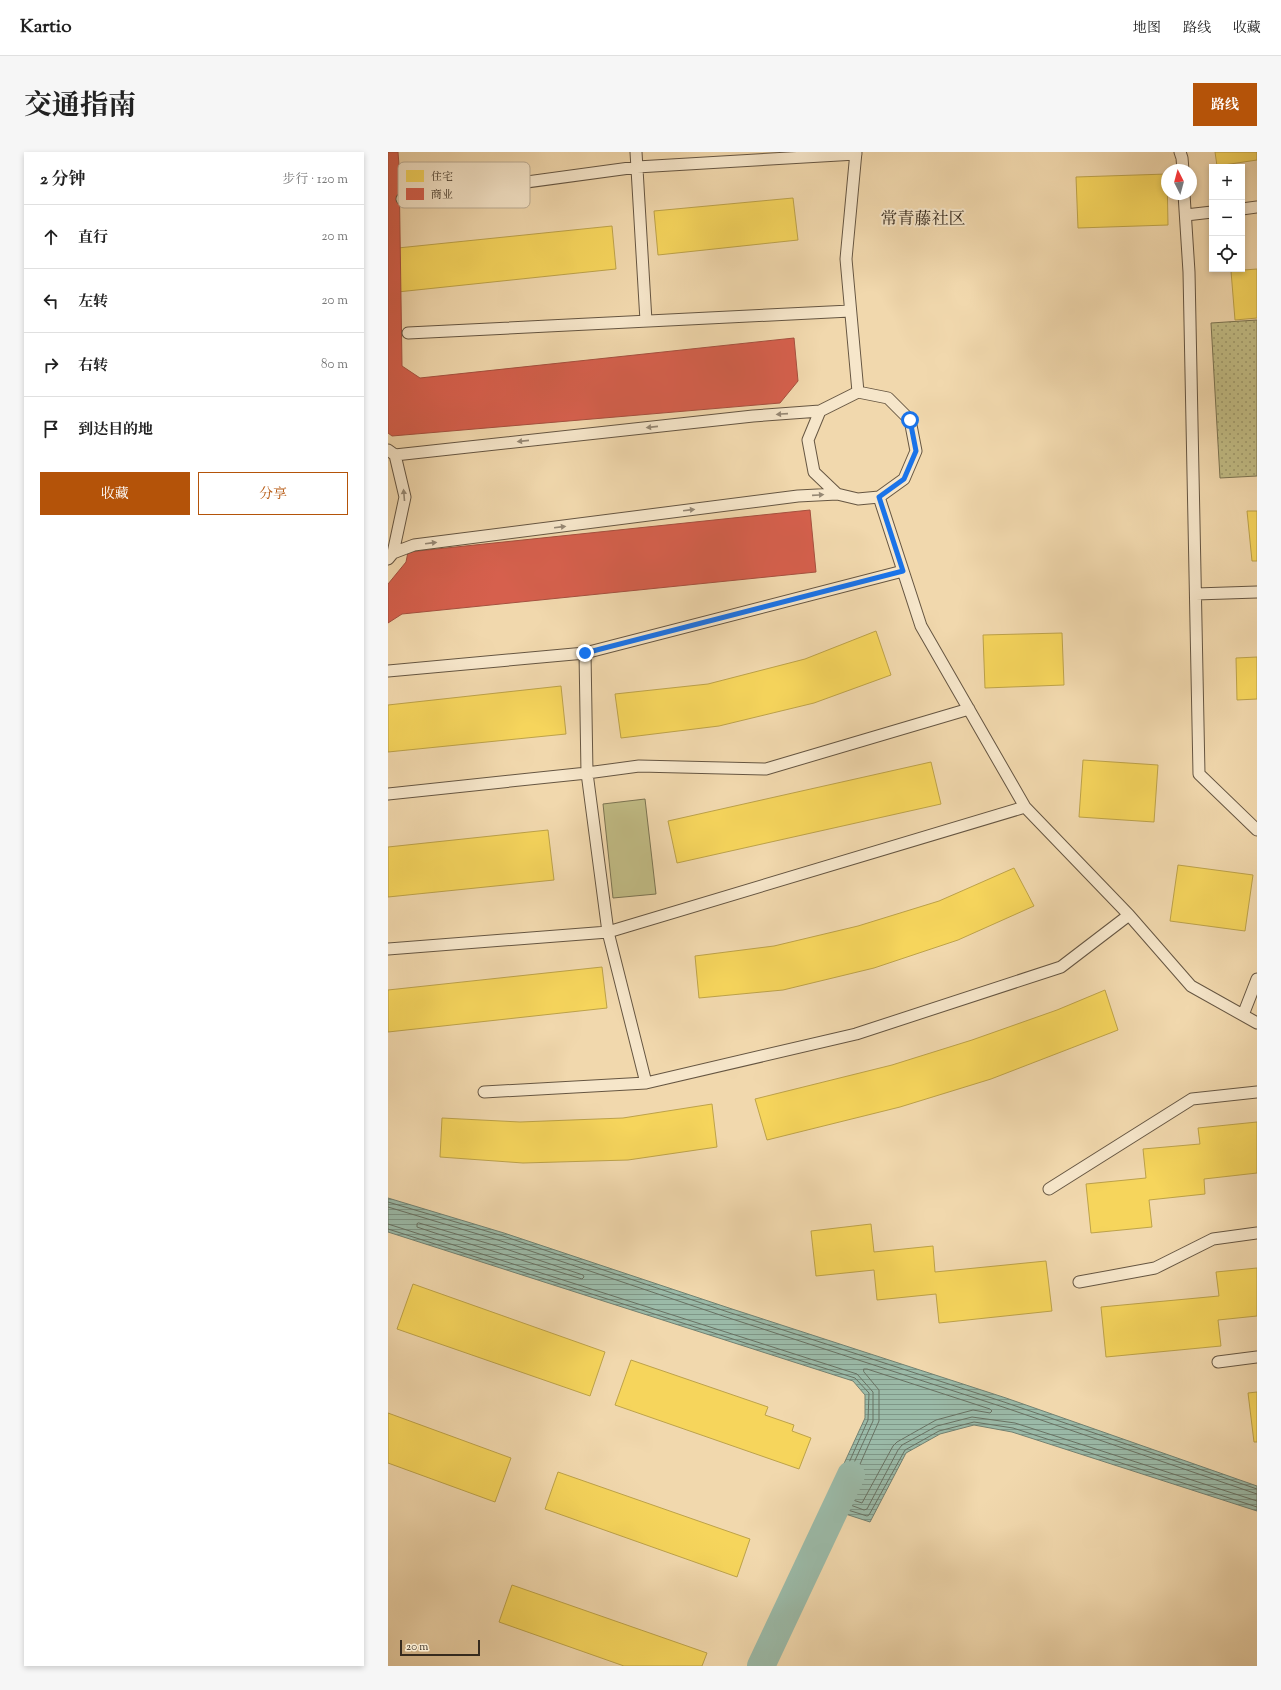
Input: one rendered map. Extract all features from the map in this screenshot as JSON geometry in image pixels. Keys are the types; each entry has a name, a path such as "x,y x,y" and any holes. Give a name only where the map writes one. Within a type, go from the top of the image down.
{"lane":[{"path":"636,152 646,321"},
{"path":"1180,152 1182,164"},
{"path":"530,182 637,167 856,153 846,259 858,392"},
{"path":"1185,200 1189,272 1199,774 1257,830"},
{"path":"1245,209 1257,207"},
{"path":"1186,215 1209,212"},
{"path":"408,332 850,310"},
{"path":"858,392 888,398 910,420 916,451 904,479 879,497 858,499 837,494 798,496 414,545 391,556 405,497 391,453 753,416 820,411 858,392"},
{"path":"820,411 808,440 810,453 814,472 837,494"},
{"path":"879,497 921,626 1025,807 1129,915 1191,986 1257,1023"},
{"path":"388,670 585,653 903,571"},
{"path":"1196,594 1257,592"},
{"path":"585,653 587,773 608,932 646,1083"},
{"path":"388,794 639,766 766,769 969,709"},
{"path":"388,949 608,932 1025,807"},
{"path":"484,1092 646,1083 856,1034 1060,967 1129,915"},
{"path":"1243,1015 1257,980"},
{"path":"1049,1189 1192,1099 1257,1092"},
{"path":"1079,1282 1155,1268 1213,1239 1257,1233"},
{"path":"1218,1362 1257,1358"}],"shaded area":[{"path":"1257,320 1257,476 1220,478 1211,323"},
{"path":"645,799 656,894 613,898 603,804"}],"water":[{"path":"388,1198 504,1233 1006,1398 1257,1486 1257,1511 1012,1432 974,1425 940,1434 906,1453 870,1522 824,1507 865,1418 865,1395 853,1381 388,1232"}],"building: 住宅":[{"path":"1215,152 1257,152 1257,160 1230,164 1217,164"},
{"path":"1161,174 1161,200 1168,200 1168,225 1078,228 1076,177"},
{"path":"793,198 798,240 658,255 654,211"},
{"path":"612,226 616,269 388,293 388,249"},
{"path":"1257,269 1257,318 1235,320 1231,272 1245,272 1245,270"},
{"path":"758,344 763,391 458,425 452,379"},
{"path":"1247,511 1257,511 1257,561 1252,561"},
{"path":"782,525 787,573 420,610 415,562"},
{"path":"876,631 891,675 814,703 719,726 621,738 615,694 708,684 805,659"},
{"path":"1062,633 1064,685 985,688 983,635"},
{"path":"1257,657 1257,699 1237,700 1236,658"},
{"path":"561,686 566,734 388,752 388,705"},
{"path":"1083,760 1158,765 1154,822 1079,817"},
{"path":"931,762 941,804 677,863 668,821"},
{"path":"548,830 554,880 388,897 388,847"},
{"path":"1178,865 1253,875 1245,931 1170,921"},
{"path":"1014,868 1034,906 958,940 874,968 783,990 699,998 695,956 774,946 858,926 939,901"},
{"path":"602,967 607,1008 388,1032 388,990"},
{"path":"1105,990 1118,1030 991,1079 900,1107 767,1140 755,1099 892,1065 972,1040 1057,1010"},
{"path":"712,1104 717,1147 628,1160 523,1163 440,1157 442,1118 520,1122 623,1118"},
{"path":"1257,1122 1257,1173 1204,1179 1205,1194 1149,1200 1152,1227 1091,1233 1086,1184 1146,1178 1143,1149 1200,1144 1198,1128"},
{"path":"871,1224 874,1252 933,1246 935,1272 1046,1261 1052,1311 939,1323 936,1294 877,1300 874,1270 816,1276 811,1231"},
{"path":"1257,1268 1257,1316 1218,1320 1221,1346 1106,1357 1101,1307 1219,1296 1216,1272"},
{"path":"413,1284 605,1352 590,1396 397,1329"},
{"path":"631,1360 768,1407 765,1415 794,1425 792,1431 811,1438 799,1469 615,1405"},
{"path":"1257,1392 1257,1442 1254,1442 1248,1393"},
{"path":"388,1413 511,1458 495,1502 388,1463"},
{"path":"558,1472 750,1539 737,1577 545,1509"},
{"path":"512,1585 707,1653 702,1666 624,1666 499,1622"}],"building: 商业":[{"path":"388,152 398,152 399,162 398,208 400,208 402,366 420,378 794,338 798,381 780,403 392,436 388,433"},
{"path":"810,510 816,572 402,614 388,623 388,584 406,562 408,552"}],"waterway":[{"path":"761,1666 851,1475"}],"district":[{"name":"常青藤社区","path":"923,220"}],"route":[{"path":"585,653 903,571 879,497 904,479 916,451 910,420"}]}
